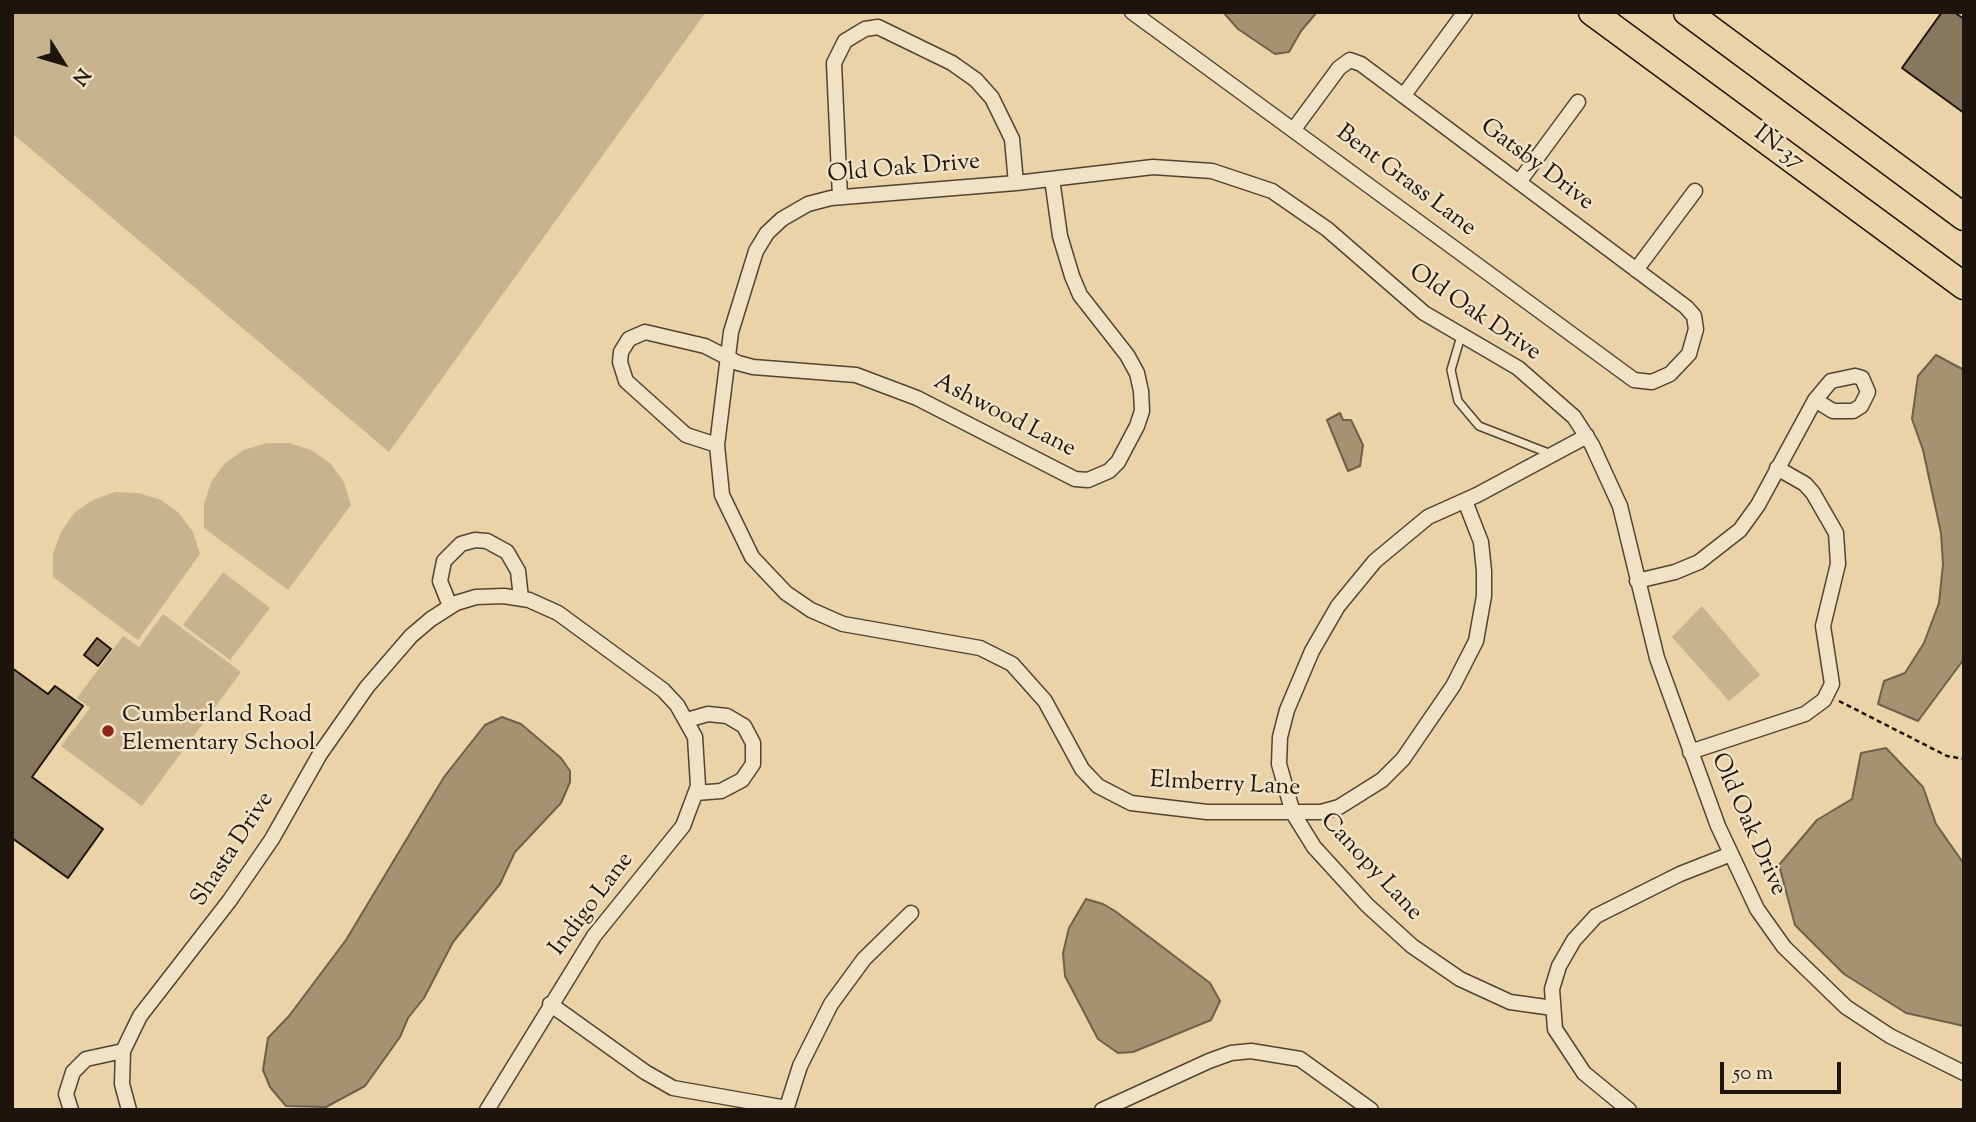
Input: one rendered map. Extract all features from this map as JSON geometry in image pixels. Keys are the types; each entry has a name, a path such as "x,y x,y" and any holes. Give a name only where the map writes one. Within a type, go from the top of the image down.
{"highway":[{"name":"IN-37","path":"1592,12 1964,286"},
{"path":"1686,12 1964,217"}],"street":[{"name":"Bent Grass Lane","path":"1132,12 1634,380 1652,382"},
{"path":"1404,95 1465,12"},
{"path":"840,197 834,63 845,41 865,29 878,27 952,64 976,80 992,98 1012,139 1016,183"},
{"name":"Gatsby Drive","path":"1294,129 1339,68 1350,60 1361,64 1694,316 1696,329 1689,354 1670,374 1652,382"},
{"path":"1519,182 1578,102"},
{"name":"Old Oak Drive","path":"717,445 731,332 756,251 767,233 782,219 808,204 840,197 1016,183 1153,167 1212,171 1244,179 1299,207 1424,313 1518,368 1574,417 1587,436 1620,506 1657,658 1690,752 1731,854 1757,909 1784,947 1819,983 1868,1023 1964,1073"},
{"name":"Ashwood Lane","path":"717,445 686,435 626,382 620,362 621,352 629,339 645,332 705,346 727,358 753,367 839,372 883,383 1075,479 1097,478 1118,461 1128,446 1142,411 1141,391 1137,373 1127,355 1080,295 1072,276 1059,236 1052,179"},
{"path":"1636,270 1695,191"},
{"path":"1637,581 1675,572 1699,562 1740,530 1758,505 1815,400"},
{"name":"Canopy Lane","path":"1553,1008 1510,1002 1485,992 1412,946 1367,905 1314,847 1293,813 1279,764 1280,737 1287,710 1312,651 1338,606 1375,561 1428,517 1465,501 1587,436"},
{"name":"Elmberry Lane","path":"717,445 722,495 735,527 752,557 786,593 811,610 843,624 981,648 1012,664 1045,701 1082,769 1114,797 1157,808 1293,813 1339,807 1382,780 1416,741 1466,664 1476,640 1484,596 1481,542 1465,501"},
{"path":"1690,752 1805,713 1817,707 1832,684 1823,626 1838,564 1836,533 1805,484 1777,468"},
{"path":"450,606 440,581 444,561 461,544 474,540 488,541 507,552 518,571 521,598"},
{"name":"Shasta Drive","path":"123,1051 140,1016 199,943 272,839 340,723 411,636 450,606 489,596 521,598 558,613 663,690 687,720"},
{"path":"687,720 708,714 727,716 744,726 753,743 753,764 742,780 721,791 696,793"},
{"name":"Indigo Lane","path":"486,1110 594,936 675,836 689,814 696,793 697,751 687,720"},
{"path":"1629,1110 1584,1073 1555,1030 1552,989 1559,966 1574,940 1596,916 1680,874 1731,854"},
{"path":"551,1003 645,1072 673,1088 786,1109 800,1066 831,1004 864,959 911,913"},
{"path":"71,1110 66,1094 72,1072 86,1059 123,1051 122,1084 129,1110"},
{"path":"1102,1110 1231,1053 1251,1051 1300,1059 1371,1110"}],"lane":[{"path":"1461,336 1451,370 1458,401 1479,426 1552,455"}],"path":[{"path":"1826,695 1947,756 1964,759"}],"shaded area":[{"path":"12,12 706,12 389,452 12,133"},
{"path":"1223,12 1317,12 1301,31 1289,52 1275,54 1238,29"},
{"path":"1936,355 1964,370 1964,659 1918,721 1878,704 1884,681 1905,673 1924,643 1939,603 1943,564 1941,533 1923,450 1912,419 1918,376"},
{"path":"1340,413 1343,420 1351,420 1363,445 1360,466 1348,471 1327,420"},
{"path":"266,443 289,443 311,450 330,463 344,482 351,505 288,590 204,528 204,504 211,482 225,463 244,450"},
{"path":"115,492 139,493 161,500 179,513 193,532 200,554 138,640 53,577 53,554 61,532 74,513 93,500"},
{"path":"223,572 270,608 230,660 183,625"},
{"path":"1702,606 1760,675 1729,701 1672,637"},
{"path":"163,614 241,672 142,806 61,746 90,708 77,698 123,636 139,647"},
{"path":"502,717 521,724 561,758 570,771 570,782 561,803 515,852 500,884 453,942 424,998 408,1018 400,1037 365,1086 326,1107 286,1106 270,1087 263,1070 268,1038 289,1016 346,940 444,777 485,725"},
{"path":"1886,748 1923,787 1936,824 1964,864 1964,1026 1906,1013 1844,974 1795,925 1779,865 1817,820 1852,799 1861,753"},
{"path":"1086,899 1115,911 1210,983 1220,1001 1211,1020 1133,1052 1118,1053 1098,1039 1065,976 1063,953 1069,928"}],"building":[{"path":"1942,12 1954,12 1964,19 1964,113 1902,68"},
{"path":"97,638 111,649 98,666 84,655"},
{"name":"Cumberland Road Elementary School","path":"12,668 48,694 55,686 83,706 32,777 103,829 68,878 12,838"}],"place":[{"name":"Cumberland Road Elementary School","path":"108,731"}]}
